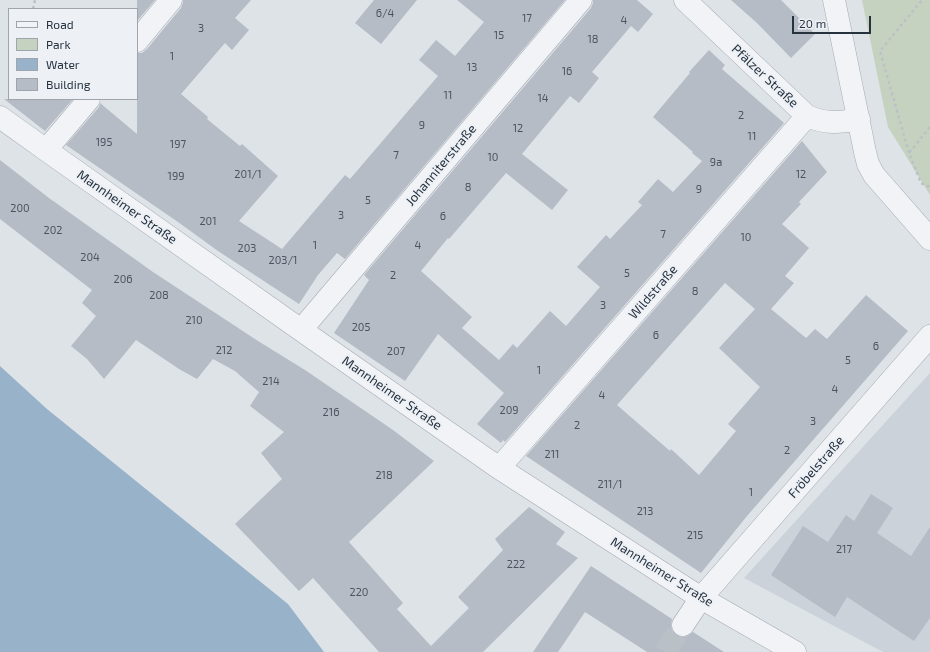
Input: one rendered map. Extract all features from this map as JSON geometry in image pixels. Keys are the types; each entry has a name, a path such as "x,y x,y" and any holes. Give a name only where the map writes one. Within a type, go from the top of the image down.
{"street":[{"path":"138,40 171,0"},
{"name":"Johanniterstraße","path":"300,330 581,0"},
{"name":"Pfälzer Straße","path":"685,0 807,116 828,122 842,122 859,119"},
{"path":"834,0 868,164 874,175 930,239"},
{"path":"46,150 88,100"},
{"name":"Wildstraße","path":"499,468 807,116"},
{"name":"Mannheimer Straße","path":"0,117 300,330 499,468 701,598 796,652"},
{"name":"Fröbelstraße","path":"683,625 701,598 930,336"}],"path":[{"path":"922,0 880,51 909,153 921,182 930,187"},
{"path":"909,153 930,127"}],"shaded area":[{"path":"930,373 930,652 883,652 744,578"}],"green space":[{"path":"862,0 930,0 930,195 888,127"}],"water":[{"path":"0,366 47,409 288,604 324,652 0,652"}],"building":[{"path":"137,0 155,0 138,20"},
{"path":"183,0 251,0 235,18 249,30 232,50 225,43 181,94 208,117 207,119 240,146 242,144 278,176 239,221 282,249 345,175 350,179 438,76 419,60 436,40 455,56 484,22 457,0 565,0 345,259 337,253 318,275 299,304 218,251 66,145 99,107 100,103 137,134 138,53 142,53 147,49 181,8"},
{"path":"374,0 417,0 381,44 355,23"},
{"path":"593,0 637,0 653,14 638,32 631,26 592,72 599,78 579,103 570,96 522,154 568,190 552,210 506,173 449,239 448,238 421,271 472,317 462,328 499,360 513,344 517,348 550,311 566,326 600,287 577,267 606,235 610,239 642,205 638,202 658,179 673,192 702,161 653,117 690,73 689,72 709,50 725,65 722,69 784,123 505,442 503,440 501,443 477,424 504,393 438,334 405,381 334,333 369,280 364,275 591,8"},
{"path":"731,0 781,0 815,34 791,58 757,23"},
{"path":"4,99 72,100 45,131"},
{"path":"802,141 827,172 799,202 801,204 782,224 809,248 785,276 794,283 771,309 806,338 815,329 827,339 866,295 908,331 747,516 701,573 526,456","holes":["725,283 755,309 719,348 760,387 728,424 736,431 699,475 671,449 670,451 617,405"]},
{"path":"0,160 49,198 153,272 305,370 393,430 434,461 349,542 403,603 397,609 431,646 469,608 458,597 503,550 495,539 529,507 565,532 556,544 578,558 483,652 379,652 313,578 299,591 235,524 282,479 261,453 284,432 250,406 259,392 235,371 213,359 197,379 179,369 136,340 104,379 87,359 71,346 96,316 82,303 92,290 0,219"},
{"path":"871,494 893,508 877,533 911,556 930,527 930,618 914,641 847,597 835,617 771,575 803,526 828,542 846,515 854,521"},
{"path":"591,566 672,619 672,630 676,636 688,636 693,632 724,652 647,652 585,612 558,652 533,652"}],"tunnel":[{"path":"665,652 683,625"}]}
